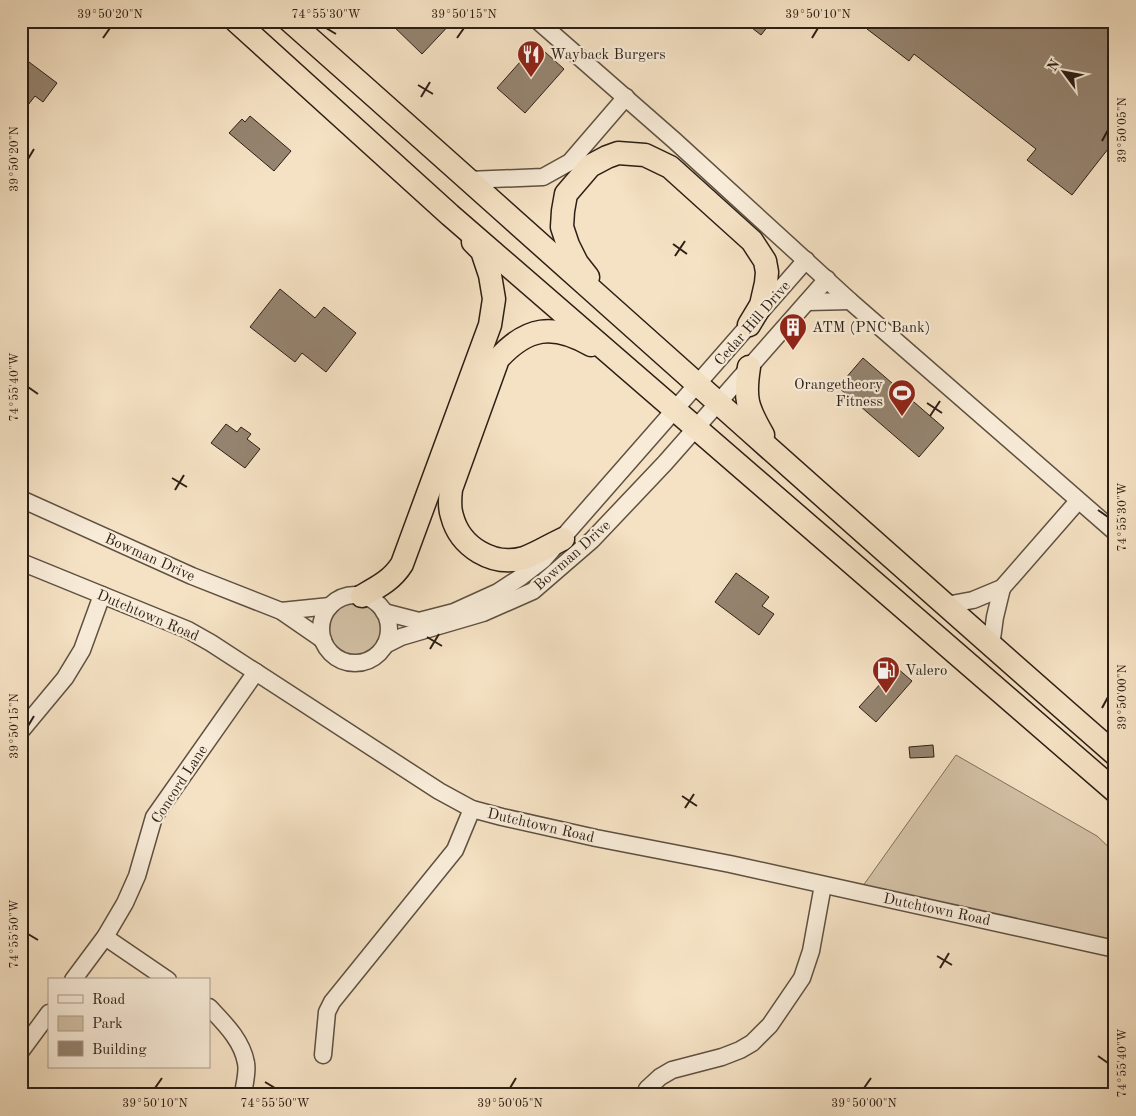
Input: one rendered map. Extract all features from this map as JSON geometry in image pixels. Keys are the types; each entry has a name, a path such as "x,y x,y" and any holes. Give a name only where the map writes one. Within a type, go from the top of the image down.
{"highway":[{"path":"236,21 450,215 1115,791"},
{"path":"290,21 697,385 1115,754"},
{"path":"609,306 577,263 568,245 562,227 566,194 590,166 607,157 618,154 645,155 670,167 752,241 765,261 767,272 764,295 761,305 749,326"},
{"path":"362,596 395,575 402,564 490,324 494,299 490,275 482,251 455,224 450,215"},
{"path":"563,538 524,558 497,559 484,555 463,539 451,516 451,489 498,359 509,347 522,338 540,331 557,332 589,344 633,374"},
{"path":"749,367 746,388 749,412 771,449"}],"street":[{"path":"538,21 626,97 850,301 1115,532"},
{"path":"468,180 543,177 570,162 626,97"},
{"name":"Cedar Hill Drive","path":"697,385 806,260"},
{"name":"Cedar Hill Drive","path":"718,403 827,279"},
{"path":"807,302 850,301"},
{"name":"Bowman Drive","path":"384,612 403,618 419,620 454,612 498,592 521,577 543,560 697,385"},
{"name":"Bowman Drive","path":"385,645 401,637 483,613 533,591 592,540 666,463 718,403"},
{"name":"Bowman Drive","path":"21,499 192,576 281,611 323,640"},
{"path":"946,605 973,600 1002,588 1078,501"},
{"name":"Dutchtown Road","path":"21,562 188,630 439,791 472,809 596,838 730,864 1115,948"},
{"path":"992,646 995,617 1002,588"},
{"path":"21,731 64,678 82,650 102,595"},
{"path":"362,596 372,600 384,612 389,632 385,645 373,658 363,662 352,663 341,660 332,654 323,640 322,622 330,606 345,597 362,596"},
{"name":"Bowman Drive","path":"281,611 330,606"},
{"name":"Concord Lane","path":"74,978 105,937 125,902 137,876 154,817 256,672"},
{"path":"323,1055 327,1012 332,1002 455,850 472,809"},
{"path":"647,1089 660,1077 672,1070 722,1057 740,1050 752,1043 770,1025 802,978 811,951 823,884"},
{"path":"105,937 165,978"},
{"path":"210,1008 229,1028 238,1043 246,1063 243,1095"},
{"path":"21,1051 48,1014"}],"green space":[{"path":"355,595 368,598 379,605 386,616 389,629 386,642 379,653 368,660 355,663 342,660 331,653 324,642 321,629 324,616 331,605 342,598"},
{"path":"956,755 1097,836 1115,853 1115,931 1107,943 860,890"}],"building":[{"path":"388,21 453,21 422,54"},
{"path":"743,21 772,21 761,35"},
{"path":"874,21 1115,21 1115,140 1072,195 1027,160 1036,149 914,54 909,61 867,29"},
{"path":"536,44 564,69 525,113 497,88"},
{"path":"21,56 57,83 43,102 35,96 21,114"},
{"path":"250,116 291,151 274,171 229,133 242,119 245,122"},
{"path":"280,289 315,318 324,307 356,333 326,372 302,353 295,362 250,327"},
{"path":"863,358 944,428 919,457 838,387"},
{"path":"226,424 237,432 241,427 251,434 247,439 260,449 245,468 211,443"},
{"path":"736,573 769,597 762,606 774,614 759,635 715,602"},
{"name":"Valero","path":"896,667 912,681 876,722 859,707"},
{"path":"933,745 934,757 910,758 909,747"}],"place":[{"name":"Wayback Burgers","path":"531,78"},
{"name":"ATM (PNC Bank)","path":"793,351"},
{"name":"Orangetheory Fitness","path":"902,417"},
{"name":"Valero","path":"886,694"}]}
